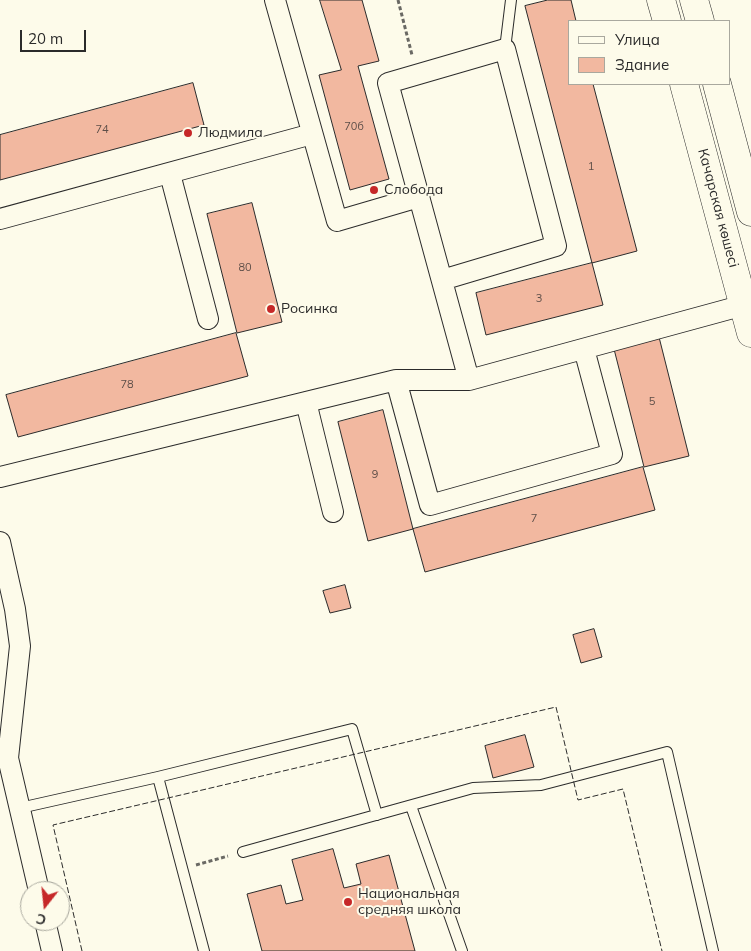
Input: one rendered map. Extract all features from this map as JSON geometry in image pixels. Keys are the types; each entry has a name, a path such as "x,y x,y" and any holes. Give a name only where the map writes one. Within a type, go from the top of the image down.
{"main road":[{"path":"661,0 667,20"},
{"path":"694,0 700,20"},
{"name":"Качарская көшесі","path":"684,85 751,333"},
{"path":"717,85 745,166 751,212"}],"street":[{"path":"275,0 337,221 419,197"},
{"path":"442,280 556,246 505,49 388,83 469,380"},
{"path":"0,219 312,134"},
{"path":"170,174 208,319"},
{"path":"0,476 396,380 469,380 744,305"},
{"path":"396,380 430,505 612,454 584,348"},
{"path":"306,402 333,512"},
{"path":"0,542 15,609 20,646 8,758 36,881"},
{"path":"47,931 52,951"}],"lane":[{"path":"505,49 511,0"},
{"path":"20,808 158,777 352,729 377,815"},
{"path":"244,852 473,788 541,786 667,752 713,951"},
{"path":"158,777 204,951"},
{"path":"410,806 462,951"}],"path":[{"path":"398,0 417,75"},
{"path":"182,869 244,852"}],"building":[{"path":"320,0 362,0 379,61 358,66 389,179 350,190 319,75 341,70"},
{"path":"548,0 571,0 576,20 568,20 568,85 593,85 637,251 592,263 525,6"},
{"path":"193,83 204,125 0,180 0,135"},
{"path":"252,203 282,322 237,333 207,214"},
{"path":"592,263 603,305 486,335 476,293"},
{"path":"236,333 248,376 18,437 6,395"},
{"path":"659,337 689,456 644,467 614,349"},
{"path":"383,410 413,529 368,541 338,422"},
{"path":"643,467 655,510 425,572 413,529"},
{"path":"345,585 351,608 330,613 323,591"},
{"path":"594,629 602,657 581,663 573,635"},
{"path":"525,735 534,767 493,778 485,746"},
{"name":"Национальная средняя школа","path":"333,849 344,888 361,884 356,864 389,855 415,951 262,951 247,894 281,885 286,904 303,900 292,860"}],"fence":[{"path":"82,951 53,825 556,707 578,800 623,789 662,951"}],"place":[{"name":"Людмила","path":"188,133"},
{"name":"Слобода","path":"374,190"},
{"name":"Росинка","path":"271,309"},
{"name":"Национальная средняя школа","path":"348,902"}]}
